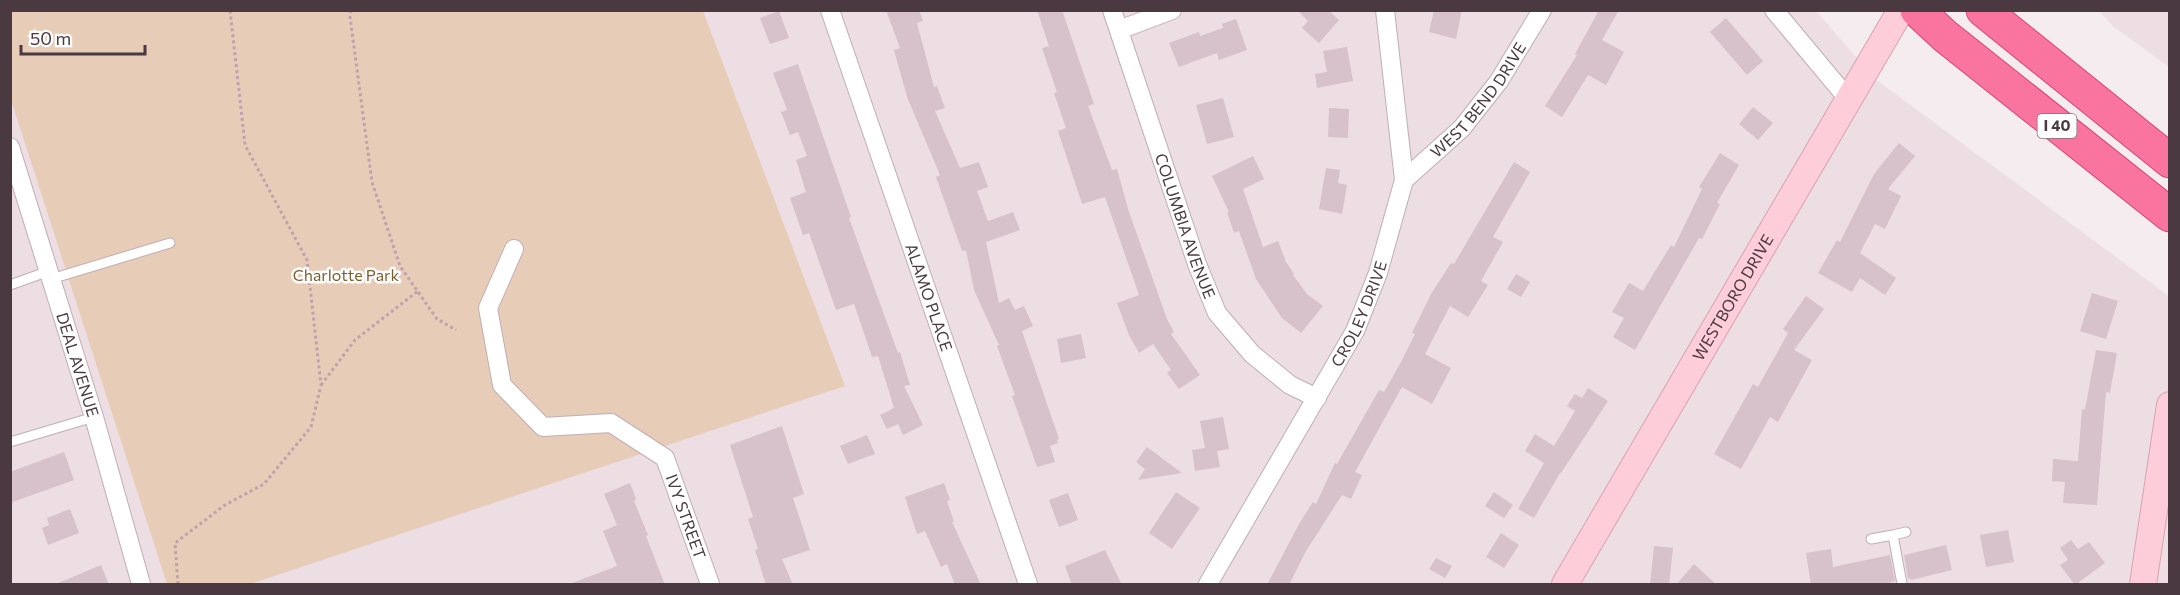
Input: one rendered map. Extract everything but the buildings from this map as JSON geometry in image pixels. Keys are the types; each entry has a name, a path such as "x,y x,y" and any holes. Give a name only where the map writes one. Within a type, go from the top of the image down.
{"highway":[{"name":"I 40","path":"1917,10 1945,36 2169,215"},
{"name":"I 40","path":"1983,10 2169,161"}],"street":[{"name":"ALAMO PLACE","path":"831,10 1028,585"},
{"name":"COLUMBIA AVENUE","path":"1112,10 1197,264 1217,313 1252,354 1290,385 1317,398"},
{"path":"1119,30 1172,10"},
{"name":"CROLEY DRIVE","path":"1208,585 1355,330 1378,273 1404,180 1385,10"},
{"name":"WEST BEND DRIVE","path":"1404,180 1462,128 1498,81 1542,10"},
{"path":"1774,10 1849,100"},
{"name":"WESTBORO DRIVE","path":"1565,585 1901,10"},
{"name":"DEAL AVENUE","path":"10,147 94,417 141,585"},
{"name":"IVY STREET","path":"514,249 488,308 502,385 543,428 611,423 665,458 710,585"},
{"path":"2143,585 2169,405"}],"lane":[{"path":"10,285 170,243"},
{"path":"10,442 94,417"},
{"path":"1871,539 1906,532"},
{"path":"1893,535 1902,585"}],"path":[{"path":"178,585 175,543 225,505 264,484 311,427 321,385 307,260 245,145 230,10"},
{"path":"351,10 350,17 372,182 400,266 437,319 456,330"},
{"path":"321,385 355,340 418,291"}],"shaded area":[{"name":"Charlotte Park","path":"10,11 1816,11 1875,79 2169,296 2169,584 11,584"},
{"path":"2099,11 2169,11 2169,67 2114,27"}],"green space":[{"name":"Charlotte Park","path":"10,11 703,11 845,386 250,584 167,584 11,100"}]}
